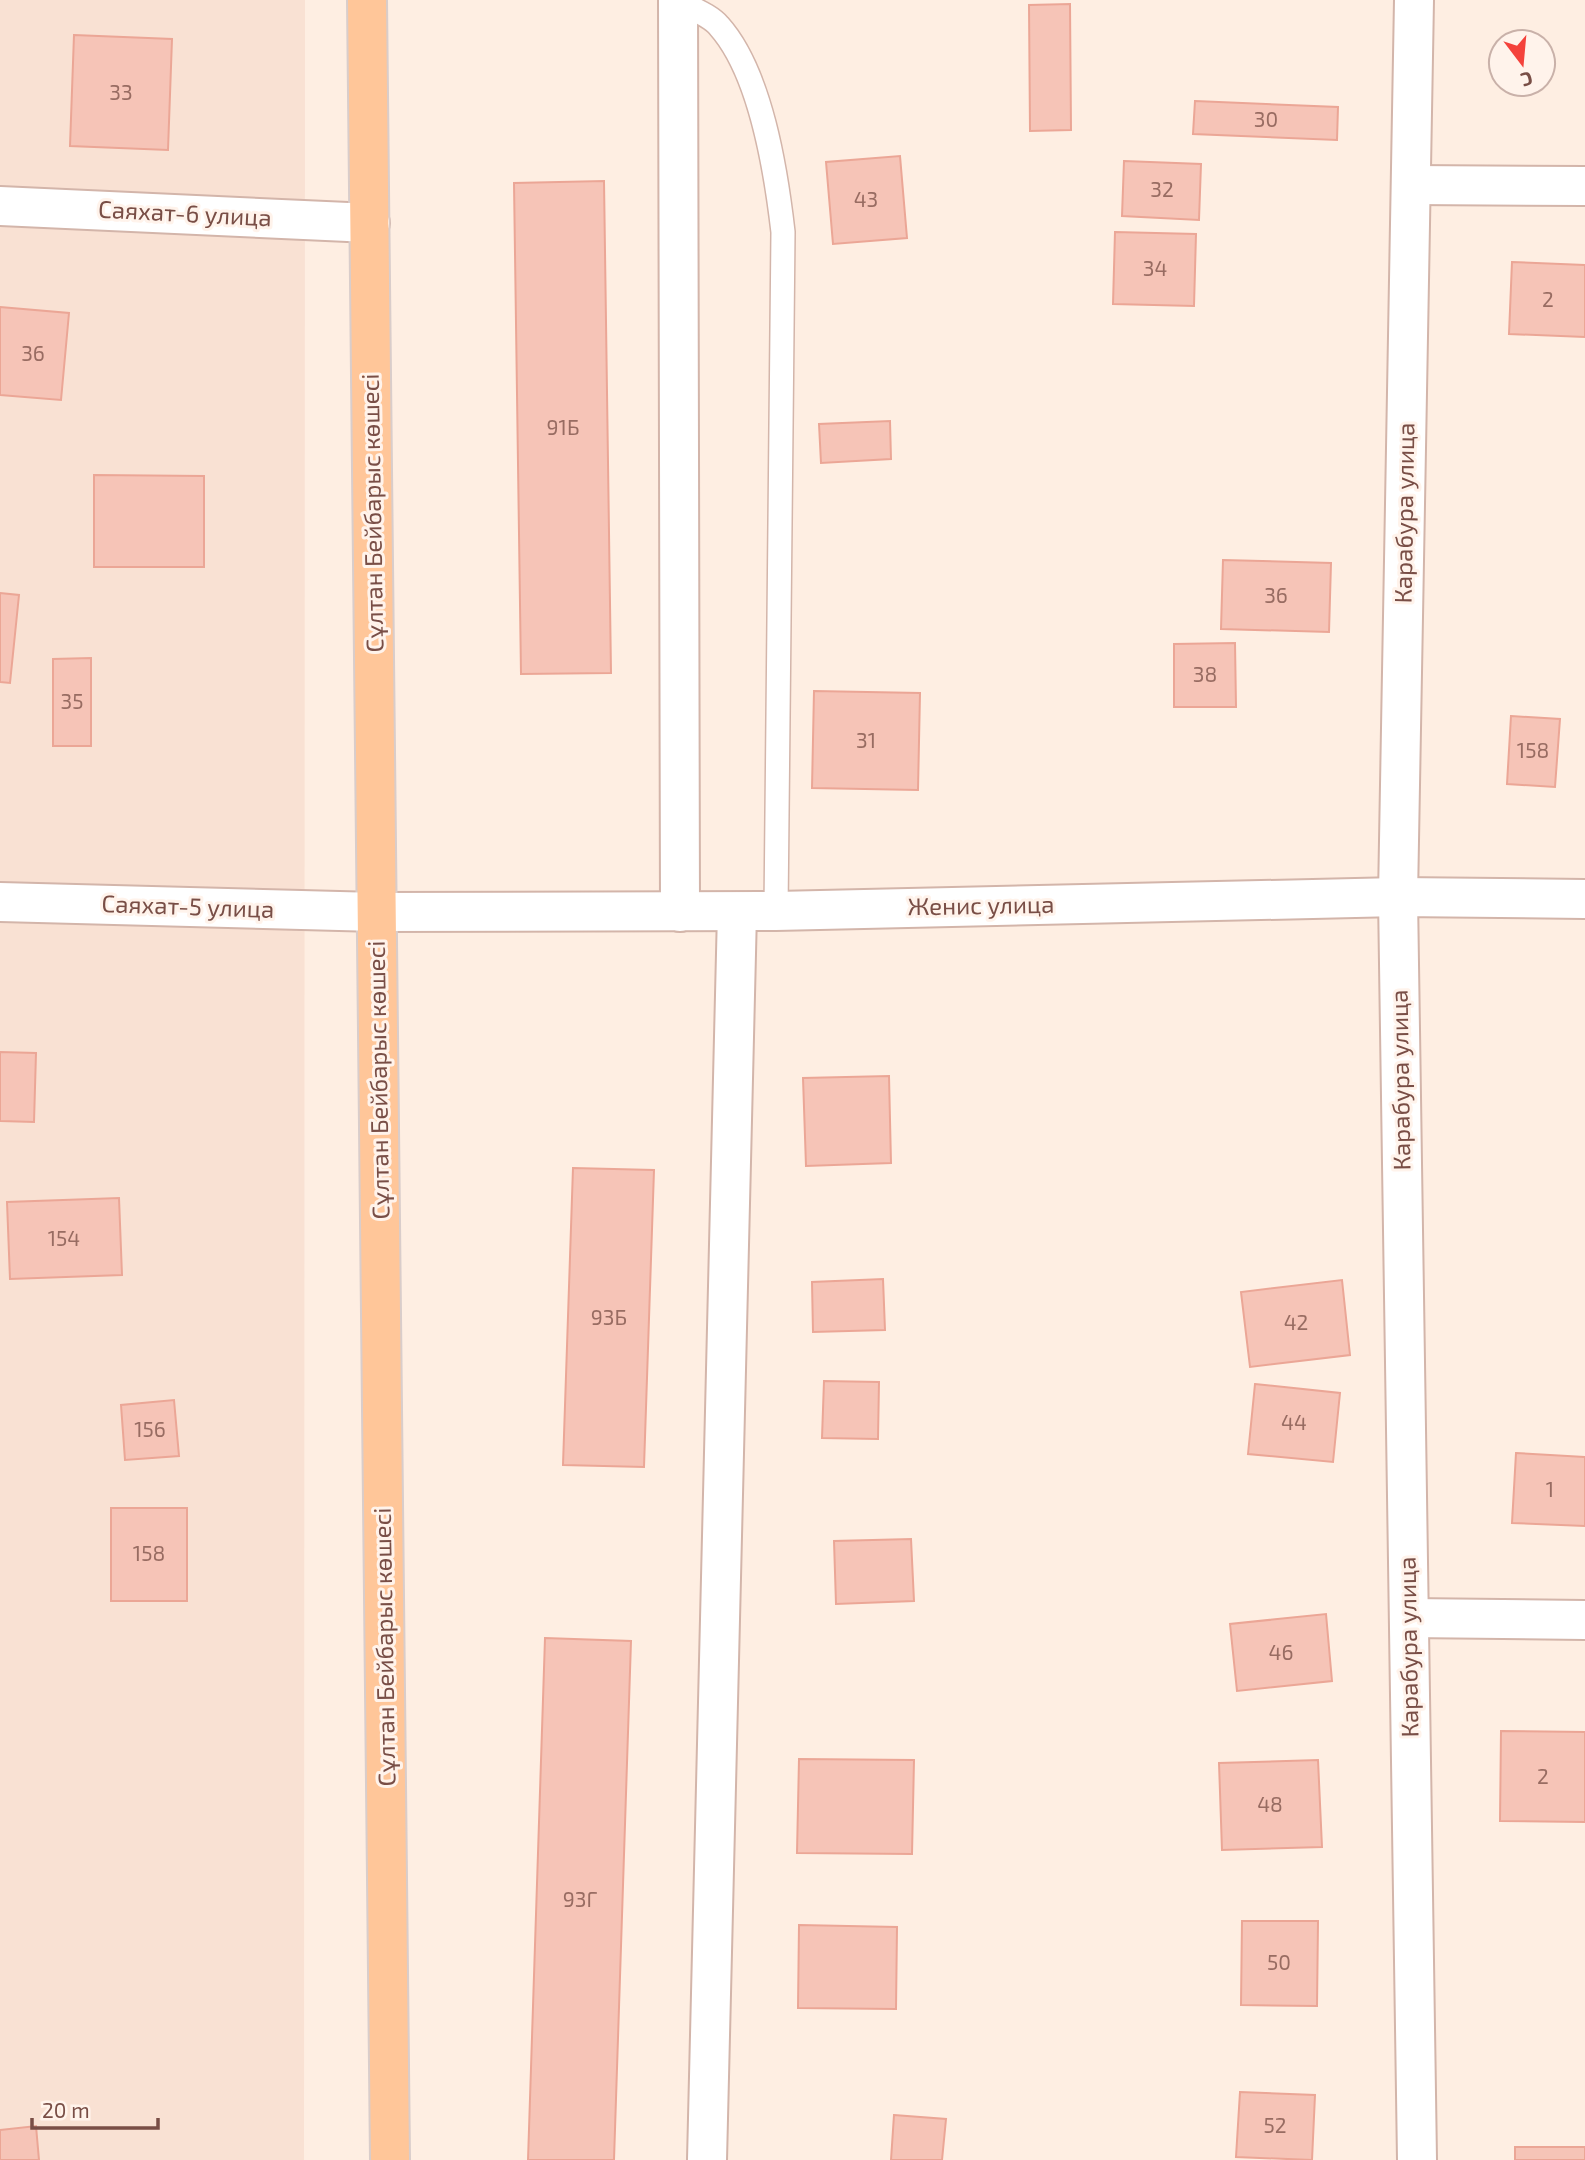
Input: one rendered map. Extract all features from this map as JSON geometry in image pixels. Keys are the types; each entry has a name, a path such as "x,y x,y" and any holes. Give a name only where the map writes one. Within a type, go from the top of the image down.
{"main road":[{"name":"Сұлтан Бейбарыс көшесі","path":"367,0 390,2160"}],"street":[{"path":"678,0 680,912"},
{"name":"Карабура улица","path":"1414,0 1398,897 1417,2160"},
{"path":"1411,184 1585,186"},
{"name":"Саяхат-6 улица","path":"0,206 370,223"},
{"name":"Женис улица","path":"377,912 737,912 1398,897 1585,900"},
{"name":"Саяхат-5 улица","path":"0,902 377,912"},
{"path":"707,2160 737,912"},
{"path":"1409,1618 1585,1620"}],"lane":[{"path":"678,0 718,24 736,51 754,92 775,166 783,232 776,911"}],"shaded area":[{"path":"0,0 305,0 304,2160 0,2160"}],"building":[{"path":"1070,4 1071,130 1030,131 1029,5"},
{"path":"74,35 172,39 168,150 70,146"},
{"path":"1195,101 1338,107 1337,140 1193,134"},
{"path":"900,156 907,238 833,244 826,162"},
{"path":"1124,161 1201,164 1199,220 1122,216"},
{"path":"604,181 611,673 521,674 514,183"},
{"path":"1115,232 1196,234 1194,306 1113,304"},
{"path":"1512,262 1585,265 1585,337 1509,334"},
{"path":"0,307 69,313 61,400 0,395"},
{"path":"890,421 891,459 821,463 819,424"},
{"path":"94,475 204,476 204,567 94,567"},
{"path":"1223,560 1331,563 1329,632 1221,629"},
{"path":"0,593 19,595 10,683 0,682"},
{"path":"1235,643 1236,707 1174,707 1174,644"},
{"path":"91,658 91,746 53,746 53,659"},
{"path":"814,691 920,693 918,790 812,788"},
{"path":"1511,716 1560,719 1555,787 1507,784"},
{"path":"0,1052 36,1053 34,1122 0,1121"},
{"path":"889,1076 891,1163 806,1166 803,1078"},
{"path":"573,1168 654,1170 644,1467 563,1465"},
{"path":"119,1198 122,1275 10,1279 7,1202"},
{"path":"883,1279 885,1330 813,1332 812,1282"},
{"path":"1342,1280 1350,1355 1250,1367 1241,1292"},
{"path":"824,1381 879,1382 878,1439 822,1438"},
{"path":"1255,1384 1340,1393 1333,1462 1248,1454"},
{"path":"174,1400 179,1456 125,1460 121,1405"},
{"path":"1516,1453 1585,1457 1585,1526 1512,1523"},
{"path":"111,1508 187,1508 187,1601 111,1601"},
{"path":"911,1539 914,1601 836,1604 834,1541"},
{"path":"1326,1614 1332,1681 1237,1691 1230,1624"},
{"path":"545,1638 631,1641 614,2160 528,2160"},
{"path":"1501,1731 1585,1732 1585,1822 1500,1821"},
{"path":"799,1759 914,1760 912,1854 797,1853"},
{"path":"1318,1760 1322,1847 1222,1850 1219,1763"},
{"path":"1242,1921 1318,1921 1317,2006 1241,2005"},
{"path":"799,1925 897,1927 896,2009 798,2008"},
{"path":"1240,2092 1315,2095 1312,2160 1236,2157"},
{"path":"894,2115 946,2119 942,2160 891,2160"},
{"path":"36,2126 39,2160 0,2160 0,2130"},
{"path":"1515,2147 1585,2147 1585,2160 1515,2160"}]}
